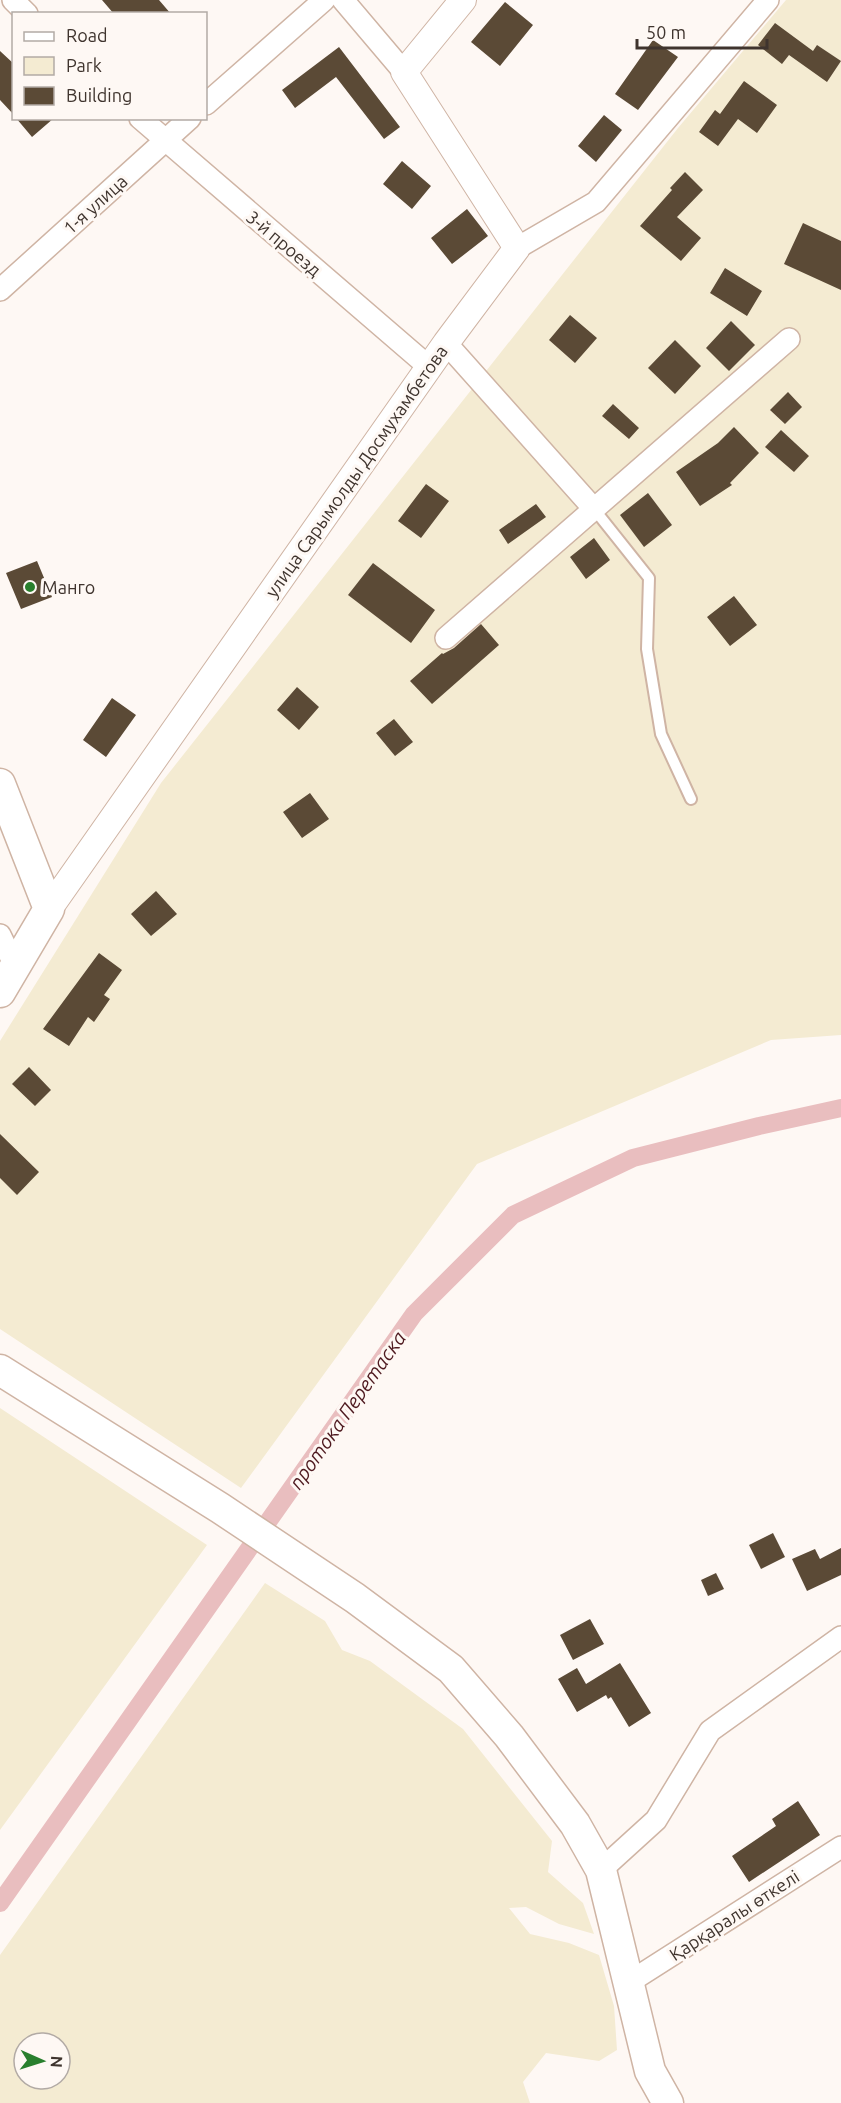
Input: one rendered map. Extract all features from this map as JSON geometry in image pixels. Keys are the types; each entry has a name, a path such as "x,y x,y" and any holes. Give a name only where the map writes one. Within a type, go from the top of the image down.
{"main road":[{"path":"0,784 49,909"},
{"name":"улица Сарымолды Досмухамбетова","path":"0,992 49,909"},
{"path":"0,1370 220,1509 355,1598 451,1669 509,1736 575,1824 601,1870 650,2071 668,2103"}],"street":[{"path":"13,0 25,12"},
{"path":"207,104 324,0"},
{"path":"343,0 405,72 518,248"},
{"path":"405,72 463,0"},
{"name":"улица Сарымолды Досмухамбетова","path":"49,909 446,343 518,248 596,202 768,0"},
{"name":"3-й проезд","path":"142,120 429,367"},
{"name":"1-я улица","path":"0,290 188,120"},
{"path":"446,638 789,339"},
{"path":"446,343 594,509"},
{"path":"0,935 15,966"},
{"path":"601,1870 656,1820 710,1731 841,1637"},
{"name":"Қарқаралы өткелі","path":"628,1983 841,1847"}],"lane":[{"path":"594,509 649,578 647,649 661,734 691,799"}],"green space":[{"path":"786,0 841,0 841,1035 771,1040 477,1164 241,1488 0,1329 0,1041 161,783 678,128"},
{"path":"0,1408 207,1545 0,1830"},
{"path":"265,1583 325,1621 342,1650 370,1661 463,1729 552,1841 548,1872 583,1903 594,1934 559,1924 526,1907 509,1908 530,1934 569,1943 599,1955 614,2006 617,2050 599,2061 546,2053 523,2082 530,2103 0,2103 0,1955"}],"building":[{"path":"102,0 159,0 169,12 112,12"},
{"path":"505,2 533,25 500,66 471,42"},
{"path":"775,23 813,51 817,45 841,61 827,82 789,55 782,64 758,45"},
{"path":"653,40 678,57 638,110 615,94"},
{"path":"339,47 400,127 384,139 336,77 295,108 282,90"},
{"path":"0,51 12,62 12,113 0,100"},
{"path":"744,81 777,105 757,133 738,119 718,146 699,132 715,110 720,114"},
{"path":"604,115 622,130 596,162 578,146"},
{"path":"18,120 52,120 32,137"},
{"path":"402,161 431,186 412,209 383,184"},
{"path":"685,172 703,190 677,217 701,238 681,261 640,226"},
{"path":"467,209 488,236 452,264 431,238"},
{"path":"803,223 841,241 841,290 784,264"},
{"path":"725,268 762,291 747,316 710,293"},
{"path":"570,315 597,338 575,363 549,340"},
{"path":"731,321 755,345 729,371 706,348"},
{"path":"675,340 701,366 675,394 648,368"},
{"path":"788,392 802,407 785,424 770,410"},
{"path":"613,404 639,428 629,439 602,416"},
{"path":"734,427 759,453 730,483 732,485 700,506 676,472 718,443"},
{"path":"781,430 809,456 794,472 765,447"},
{"path":"426,484 449,501 421,538 398,521"},
{"path":"648,493 672,525 644,547 620,515"},
{"path":"536,504 546,517 508,544 499,530"},
{"path":"594,538 610,560 586,579 570,557"},
{"path":"37,561 52,597 21,609 6,573"},
{"path":"373,563 435,610 411,643 348,595"},
{"path":"734,596 757,625 730,646 707,617"},
{"path":"481,624 499,645 432,704 410,681 442,653 454,648"},
{"path":"297,687 319,707 299,730 277,710"},
{"path":"112,698 136,715 106,757 83,740"},
{"path":"394,719 413,742 395,756 376,733"},
{"path":"310,793 329,819 302,838 283,812"},
{"path":"156,891 177,914 151,936 131,914"},
{"path":"99,953 122,970 104,995 110,999 94,1022 88,1017 69,1046 43,1029"},
{"path":"29,1067 51,1090 35,1106 12,1084"},
{"path":"0,1134 39,1172 17,1195 0,1178"},
{"path":"773,1533 785,1557 761,1569 749,1545"},
{"path":"841,1548 841,1575 807,1591 792,1559 815,1549 820,1559"},
{"path":"716,1573 724,1589 708,1596 701,1580"},
{"path":"590,1619 604,1644 573,1660 560,1635"},
{"path":"620,1663 651,1713 629,1727 611,1697 608,1699 606,1695 577,1712 558,1679 577,1668 586,1684"},
{"path":"798,1801 820,1835 749,1882 732,1856 776,1826 772,1819"}],"waterway":[{"name":"протока Перетаска","path":"0,1903 414,1314 513,1215 633,1158 841,1108"}],"place":[{"name":"Манго","path":"30,587"}]}
